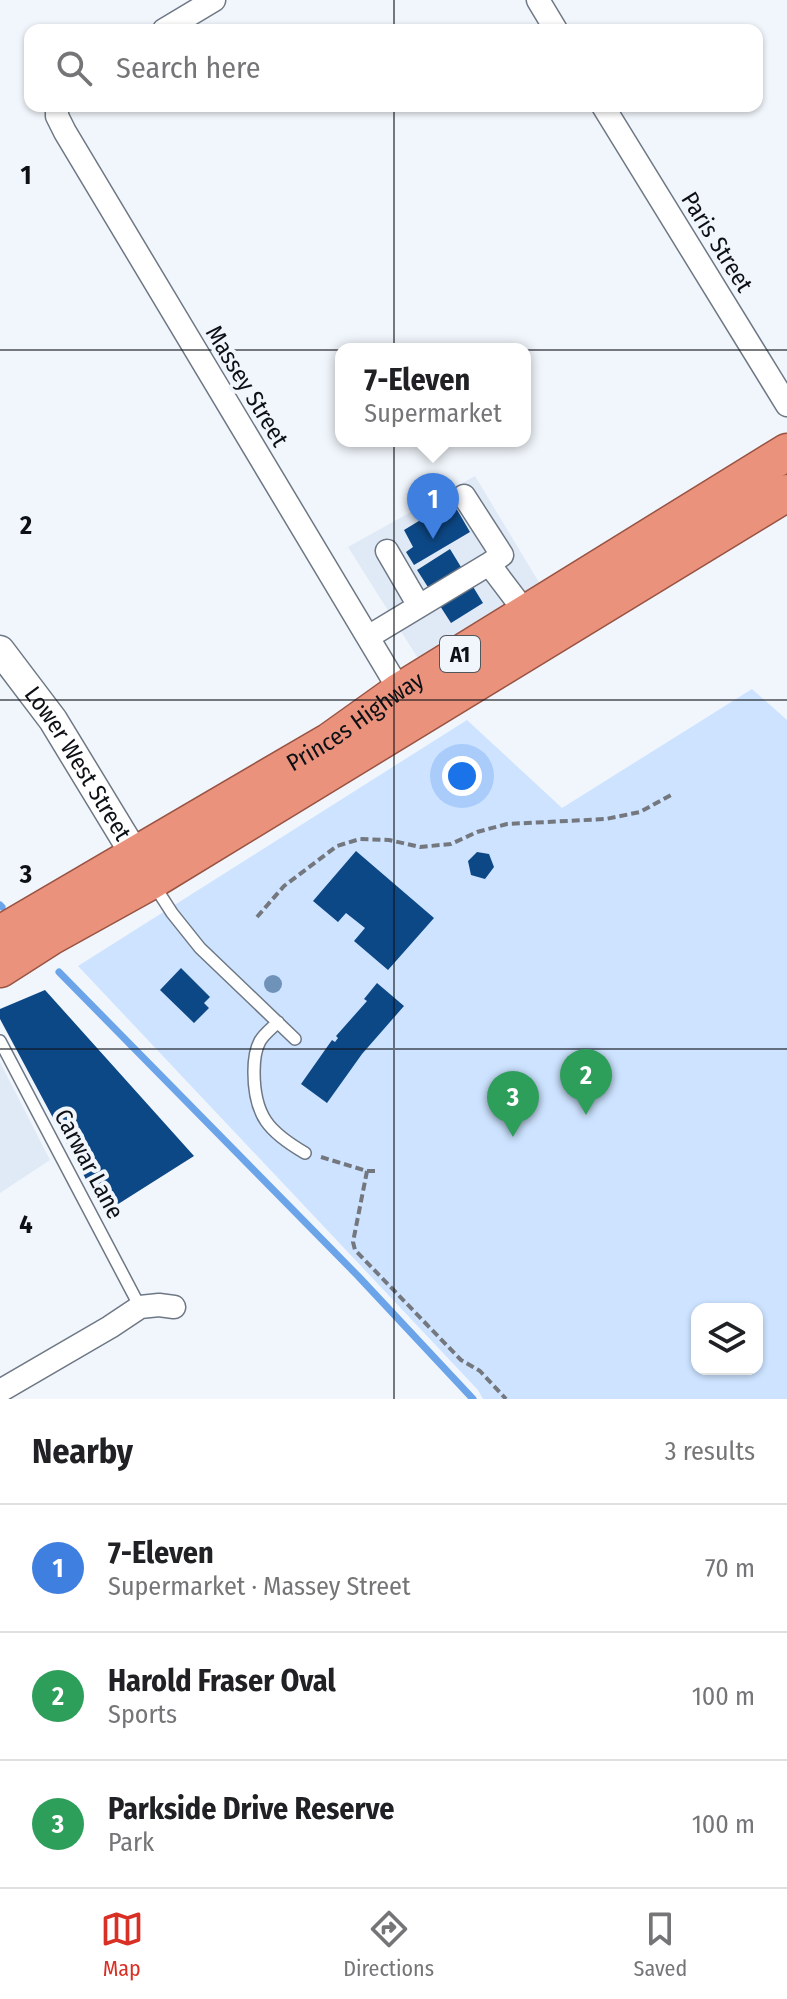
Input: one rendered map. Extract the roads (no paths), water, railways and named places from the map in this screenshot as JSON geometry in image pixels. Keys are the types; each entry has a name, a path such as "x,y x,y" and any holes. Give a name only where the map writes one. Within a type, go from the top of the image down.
{"highway":[{"name":"Princes Highway","path":"0,969 400,691 787,452"},
{"name":"Princes Highway","path":"0,934 143,869 787,493"}],"street":[{"path":"174,24 214,0"},
{"path":"538,0 552,24"},
{"name":"Massey Street","path":"57,112 65,132 400,691"},
{"name":"Paris Street","path":"607,112 787,405"},
{"path":"368,637 502,555 464,496"},
{"path":"387,551 419,606"},
{"path":"489,564 526,613"},
{"name":"Lower West Street","path":"0,650 53,720 143,869"},
{"path":"0,1391 140,1307 174,1307"}],"lane":[{"path":"143,869 200,948 295,1039"},
{"path":"278,1022 260,1041 254,1062 257,1104 265,1122 282,1140 305,1153"},
{"name":"Carwar Lane","path":"0,1041 140,1307"}],"waterway":[{"path":"59,972 358,1276 473,1399"}],"place":[{"name":"7-Eleven","path":"433,539"},
{"name":"Harold Fraser Oval","path":"586,1115"},
{"name":"Parkside Drive Reserve","path":"513,1137"}]}
